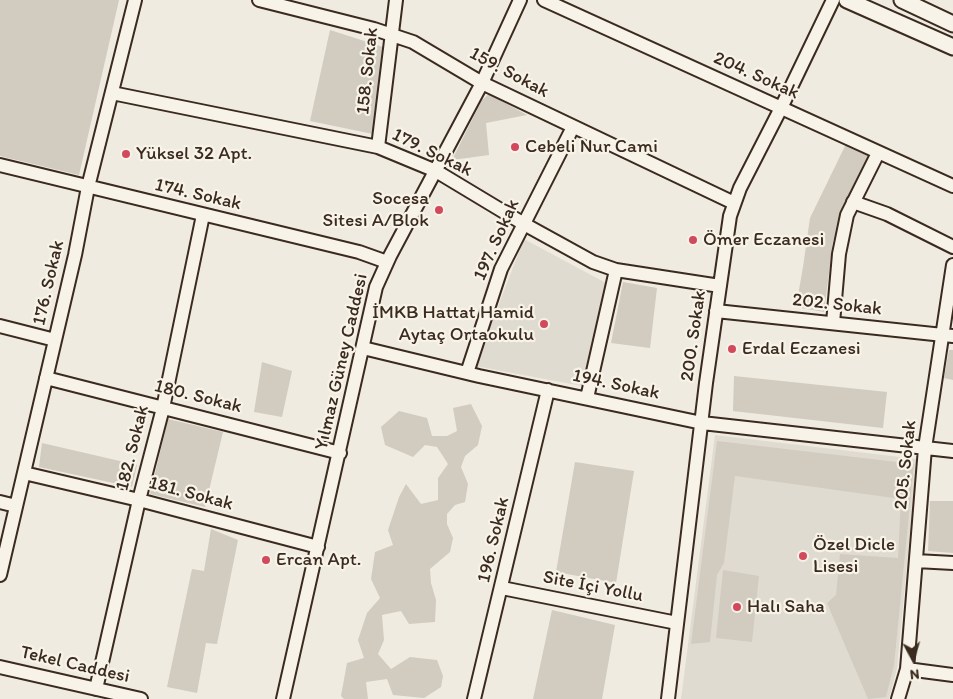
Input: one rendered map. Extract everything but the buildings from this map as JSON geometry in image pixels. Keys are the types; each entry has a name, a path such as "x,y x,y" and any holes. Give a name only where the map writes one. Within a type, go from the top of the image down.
{"main road":[{"path":"847,0 953,47"},
{"path":"902,0 953,24"}],"street":[{"name":"176. Sokak","path":"0,575 75,255 88,187 135,0"},
{"name":"159. Sokak","path":"259,0 390,34 412,42 482,83 734,203"},
{"name":"158. Sokak","path":"378,146 390,34 396,0"},
{"name":"Yılmaz Güney Caddesi","path":"283,699 376,287 387,262 482,83 520,0"},
{"name":"204. Sokak","path":"544,0 953,186"},
{"name":"200. Sokak","path":"668,699 716,311 730,216 751,166 833,0"},
{"name":"179. Sokak","path":"112,93 378,146 436,171 524,224 593,262 616,270 720,286"},
{"name":"197. Sokak","path":"467,373 501,268 573,127"},
{"path":"833,323 839,254 847,215 878,153"},
{"name":"174. Sokak","path":"0,165 359,252 387,262"},
{"path":"853,202 887,214 953,247"},
{"name":"182. Sokak","path":"96,689 139,500 163,408 203,215"},
{"name":"205. Sokak","path":"898,699 907,669 925,448 947,336 953,264"},
{"path":"587,398 616,270"},
{"name":"202. Sokak","path":"716,311 947,336"},
{"path":"0,326 55,340"},
{"name":"194. Sokak","path":"363,348 467,373 702,423 953,451"},
{"name":"180. Sokak","path":"46,378 340,453"},
{"name":"196. Sokak","path":"474,699 548,390"},
{"name":"181. Sokak","path":"24,474 139,500 318,547"},
{"path":"0,502 16,506"},
{"path":"916,561 953,563"},
{"name":"Site İçi Yollu","path":"502,588 677,623"},
{"name":"Tekel Caddesi","path":"0,667 141,699"},
{"path":"907,669 953,675"}],"shaded area":[{"path":"0,0 119,0 79,175 0,156"},
{"path":"330,30 383,47 373,134 310,121"},
{"path":"489,94 527,115 486,123 489,155 452,160 482,100"},
{"path":"846,144 870,156 833,241 824,312 796,307 810,218"},
{"name":"İMKB Hattat Hamid Aytaç Ortaokulu","path":"524,239 606,283 582,386 475,366"},
{"path":"623,282 657,288 650,348 611,343"},
{"path":"949,350 953,350 953,380 944,378"},
{"path":"262,362 292,371 282,417 254,412"},
{"path":"734,376 887,392 883,428 733,411"},
{"path":"471,404 482,426 478,445 465,456 461,467 468,484 465,502 455,505 447,514 447,524 453,538 450,552 430,569 431,583 436,600 435,622 409,624 401,611 382,615 384,640 378,654 391,669 410,657 437,660 443,676 441,687 424,698 393,695 387,679 366,682 368,699 344,699 341,696 347,663 364,658 358,640 367,613 380,598 371,579 375,552 393,545 388,530 399,497 406,484 421,504 438,500 438,478 448,464 437,447 425,445 413,457 385,445 381,427 399,411 427,418 432,436 447,436 457,431 453,408"},
{"path":"168,419 223,432 205,507 150,494"},
{"name":"Özel Dicle Lisesi","path":"715,435 917,459 897,668 889,699 681,699"},
{"path":"717,441 914,464 894,665 886,697 868,699 827,603 836,595 840,554 898,558 901,499 735,476 724,563 717,575 710,642 691,644"},
{"path":"42,443 137,465 132,487 39,467"},
{"path":"575,462 634,471 616,583 556,572"},
{"path":"930,501 953,501 953,553 928,551"},
{"path":"211,529 238,540 217,644 206,643 197,693 167,687 192,569 204,571"},
{"name":"Halı Saha","path":"723,570 759,576 752,642 716,638"},
{"path":"552,610 615,625 602,699 533,699"}],"place":[{"name":"Cebeli Nur Cami","path":"515,147"},
{"name":"Yüksel 32 Apt.","path":"126,154"},
{"name":"Socesa Sitesi A/Blok","path":"439,210"},
{"name":"Ömer Eczanesi","path":"693,240"},
{"name":"İMKB Hattat Hamid Aytaç Ortaokulu","path":"544,324"},
{"name":"Erdal Eczanesi","path":"732,349"},
{"name":"Özel Dicle Lisesi","path":"803,556"},
{"name":"Ercan Apt.","path":"266,560"},
{"name":"Halı Saha","path":"737,607"}]}
